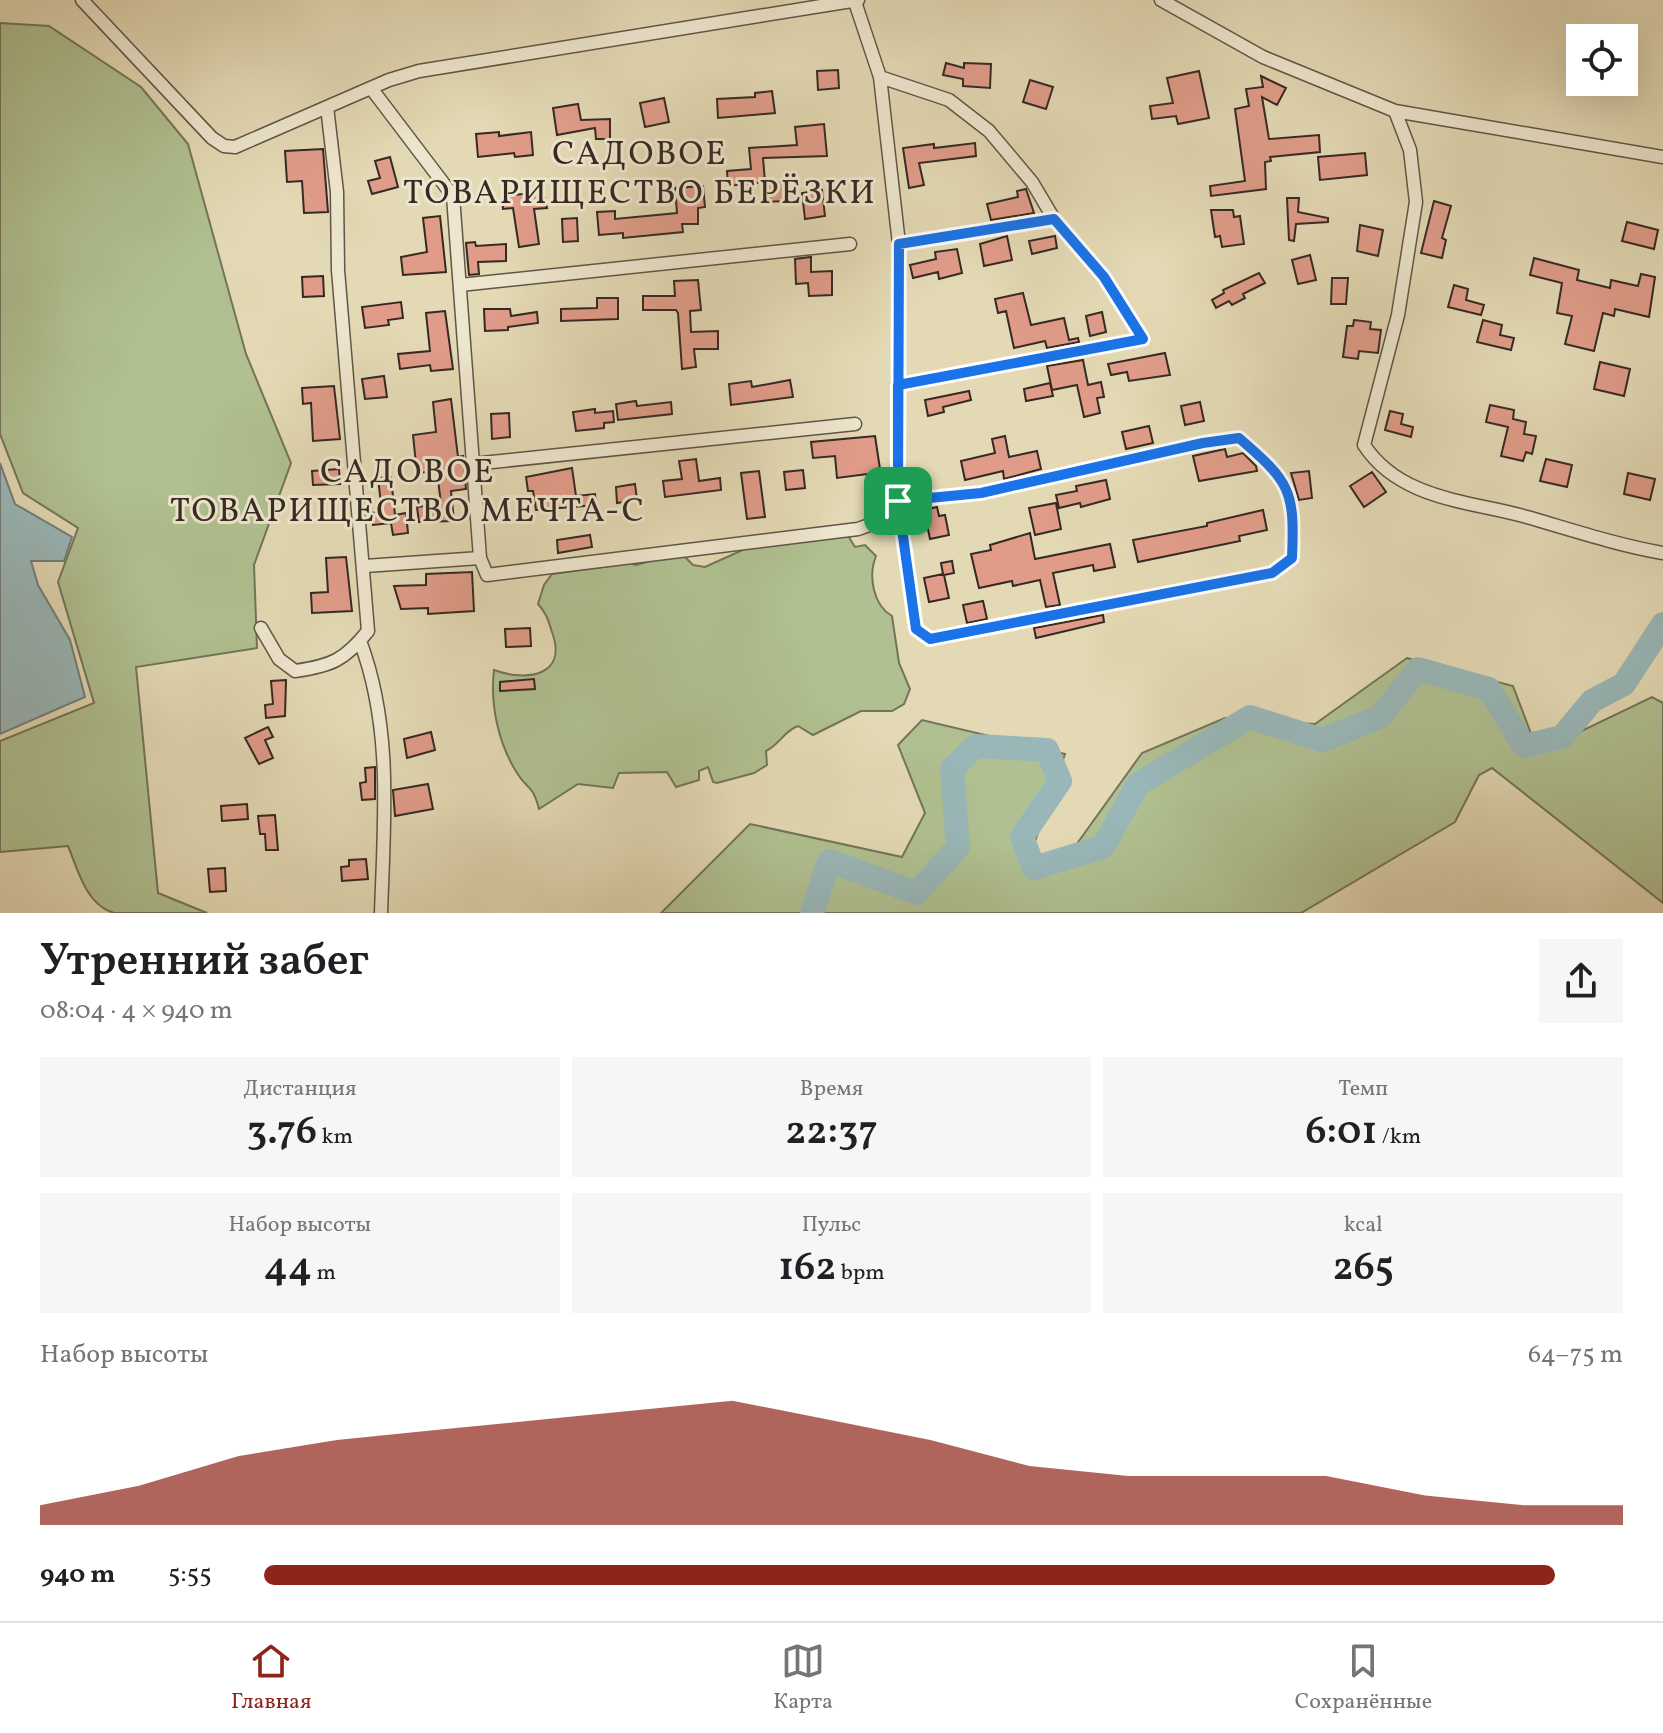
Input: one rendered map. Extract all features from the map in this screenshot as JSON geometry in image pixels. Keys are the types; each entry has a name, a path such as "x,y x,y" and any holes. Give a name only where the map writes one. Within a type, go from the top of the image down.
{"street":[{"path":"82,0 212,138 224,146 235,147 371,88 406,74 856,1 880,77 899,244 898,501 916,629 930,639 1272,573 1292,558 1294,519 1285,483 1239,438 1203,443 981,493 898,501 883,520 858,529 487,575 480,558 453,196 371,88"},
{"path":"1161,0 1263,57 1395,111 1663,157"},
{"path":"880,77 949,100 989,131 1032,182 1054,219 1104,277 1143,339 898,385"},
{"path":"261,628 279,659 295,671 324,667 350,654 368,631 338,270 337,192 327,107"},
{"path":"1395,111 1410,150 1416,202 1398,315 1364,445 1387,472 1410,485 1454,502 1522,516 1663,553"},
{"path":"899,244 1054,219"},
{"path":"460,285 850,244"},
{"path":"473,464 855,424"},
{"path":"365,566 480,558"},
{"path":"360,641 379,697 385,780 381,913"}],"green space":[{"path":"0,23 49,26 141,87 188,144 246,354 291,463 254,565 257,648 136,667 158,893 207,913 114,913 96,903 90,895 68,846 0,852 0,741 94,703 58,582 78,528 23,493 0,434"},
{"path":"845,531 855,547 865,545 876,556 872,572 876,597 892,616 899,663 910,689 904,704 892,711 861,711 813,735 798,726 766,751 767,765 754,773 717,783 713,782 708,767 699,771 699,780 676,787 667,772 619,773 613,788 578,784 539,809 532,791 517,773 505,749 497,723 493,683 494,670 531,675 549,667 554,658 552,632 538,604 544,585 552,574 609,566 621,561 636,565 668,556 685,557 693,565 705,567 756,544"},
{"path":"1407,658 1513,686 1538,752 1652,697 1663,703 1663,903 1492,768 1479,775 1455,822 1301,913 661,913 750,824 902,857 925,813 898,745 922,720 1065,754 1031,853 1066,859 1142,753 1225,718 1315,724"}],"water":[{"path":"0,463 15,504 72,537 64,561 31,561 38,585 70,640 85,697 0,734"}],"building":[{"path":"946,63 964,68 964,63 991,64 990,88 963,86 963,79 943,75"},
{"path":"838,70 839,88 818,90 817,71"},
{"path":"1199,71 1209,118 1178,124 1176,116 1152,119 1150,106 1173,103 1167,78"},
{"path":"1261,76 1286,88 1277,105 1262,97 1269,139 1319,135 1320,152 1270,157 1271,161 1265,162 1266,189 1211,196 1210,186 1245,181 1235,109 1249,106 1246,89 1263,87"},
{"path":"1030,80 1053,87 1046,109 1023,102"},
{"path":"772,91 775,113 718,118 717,99 755,97 755,93"},
{"path":"664,98 669,122 645,127 640,103"},
{"path":"578,104 581,120 610,119 610,139 596,139 595,128 557,135 553,108"},
{"path":"824,124 827,156 763,158 765,182 728,186 727,171 751,169 749,148 797,145 795,127"},
{"path":"499,132 499,136 531,132 533,155 515,157 514,153 478,157 476,134"},
{"path":"975,143 976,156 919,163 924,185 909,188 903,148"},
{"path":"323,149 328,212 304,213 302,181 287,182 285,151"},
{"path":"1365,153 1367,175 1320,180 1318,157"},
{"path":"390,157 398,187 372,194 368,181 380,178 375,161"},
{"path":"786,182 787,201 763,202 762,184"},
{"path":"703,186 705,207 698,208 698,224 682,224 683,232 623,238 623,233 599,235 597,212 615,211 615,219 677,213 675,188"},
{"path":"1026,189 1034,213 991,220 987,204 1018,197 1017,191"},
{"path":"822,190 825,216 805,219 802,193"},
{"path":"543,192 547,208 534,209 539,244 519,247 513,208 503,209 502,196"},
{"path":"1287,198 1299,198 1298,212 1328,218 1328,222 1296,224 1294,241 1289,240"},
{"path":"1434,201 1451,206 1442,238 1446,240 1442,258 1421,253"},
{"path":"1211,210 1233,210 1234,217 1240,216 1244,244 1222,247 1220,236 1215,237"},
{"path":"440,216 446,272 403,275 401,257 427,252 423,218"},
{"path":"577,218 578,241 563,242 562,219"},
{"path":"1627,222 1658,230 1654,249 1622,241"},
{"path":"1360,225 1383,230 1378,256 1357,251"},
{"path":"1007,236 1012,260 984,266 980,244"},
{"path":"1055,236 1057,248 1032,254 1029,241"},
{"path":"475,242 476,246 506,244 506,261 478,262 479,274 469,275 466,243"},
{"path":"957,249 962,273 939,279 938,272 913,278 910,265 936,259 935,252"},
{"path":"1310,255 1316,280 1298,284 1292,260"},
{"path":"811,257 811,272 832,271 832,295 809,296 808,283 796,284 795,259"},
{"path":"1534,258 1579,270 1577,280 1610,288 1611,280 1638,286 1641,274 1655,277 1649,317 1615,309 1614,316 1603,313 1594,351 1565,344 1572,316 1557,313 1562,283 1530,275"},
{"path":"1259,273 1265,283 1243,294 1245,298 1232,305 1229,301 1216,308 1212,300 1224,293 1223,290"},
{"path":"323,276 324,296 303,297 302,277"},
{"path":"1332,278 1348,278 1346,304 1331,304"},
{"path":"698,280 701,310 690,311 691,332 718,331 718,349 694,349 696,367 682,369 678,313 676,310 643,310 643,296 675,296 674,281"},
{"path":"1454,285 1468,289 1466,300 1484,305 1481,315 1448,307"},
{"path":"1023,293 1031,325 1064,318 1069,340 1078,338 1079,342 1047,348 1045,341 1014,348 1006,311 998,313 995,299"},
{"path":"597,298 618,298 618,319 561,321 561,309 597,308"},
{"path":"401,302 403,318 388,320 389,325 365,328 362,307"},
{"path":"484,309 510,309 511,316 537,312 538,323 508,327 508,330 485,331"},
{"path":"445,311 453,369 431,371 430,365 400,369 398,354 430,351 426,313"},
{"path":"1102,312 1106,332 1090,336 1086,316"},
{"path":"1354,320 1371,322 1370,329 1381,330 1378,353 1359,351 1358,359 1343,357 1347,326 1353,326"},
{"path":"1483,320 1502,325 1500,335 1514,338 1511,350 1477,342"},
{"path":"1165,353 1170,375 1129,381 1127,372 1111,375 1108,364"},
{"path":"1083,360 1088,385 1101,382 1104,397 1097,398 1100,413 1084,417 1077,385 1052,390 1047,366"},
{"path":"1600,362 1630,369 1624,396 1594,389"},
{"path":"384,376 387,397 365,399 362,379"},
{"path":"790,380 793,397 731,405 729,384 751,381 752,387"},
{"path":"1050,383 1053,396 1026,401 1024,389"},
{"path":"334,386 340,439 313,441 311,403 303,404 302,388"},
{"path":"969,391 971,400 943,407 944,412 928,416 925,400"},
{"path":"451,399 458,457 463,456 466,489 451,491 454,521 419,522 417,507 441,504 437,471 417,473 413,435 436,432 433,402"},
{"path":"636,401 637,406 671,402 672,414 618,420 616,404"},
{"path":"1200,402 1204,421 1185,425 1181,406"},
{"path":"1490,405 1514,410 1513,419 1526,422 1524,434 1536,436 1532,454 1526,452 1523,461 1501,456 1508,427 1486,422"},
{"path":"595,409 595,413 613,411 614,422 604,423 604,428 576,431 573,412"},
{"path":"1390,411 1403,414 1401,424 1413,427 1411,437 1385,430"},
{"path":"509,413 510,437 492,439 491,414"},
{"path":"1149,426 1153,443 1126,449 1122,432"},
{"path":"875,436 880,469 875,470 876,473 837,478 835,456 813,458 811,442"},
{"path":"1005,436 1009,457 1037,451 1041,469 1004,479 1003,471 965,480 961,461 995,453 992,439"},
{"path":"1225,449 1227,457 1243,453 1257,471 1199,481 1193,456"},
{"path":"696,459 699,481 720,478 721,490 665,497 663,481 682,479 679,461"},
{"path":"1546,459 1572,465 1567,487 1540,481"},
{"path":"572,468 576,496 595,494 596,505 536,510 533,491 528,491 526,477"},
{"path":"339,469 340,484 313,485 312,471"},
{"path":"803,470 805,488 786,490 784,472"},
{"path":"759,471 765,517 747,519 741,473"},
{"path":"1309,471 1312,498 1299,500 1291,473"},
{"path":"1372,472 1386,492 1364,507 1350,486"},
{"path":"1628,473 1655,479 1650,500 1624,494"},
{"path":"391,477 395,515 406,513 408,533 393,535 391,523 373,525 372,513 382,512 378,478"},
{"path":"1106,480 1110,499 1081,507 1080,503 1059,508 1056,495 1077,491 1076,486"},
{"path":"635,484 637,500 617,503 616,487"},
{"path":"1056,503 1061,529 1035,535 1029,508"},
{"path":"937,507 939,516 945,515 949,535 930,539 924,510"},
{"path":"1263,510 1267,530 1239,536 1240,541 1138,562 1133,540 1207,526 1207,523"},
{"path":"1030,533 1035,559 1110,544 1115,567 1094,571 1093,565 1053,573 1060,605 1046,607 1040,580 1013,586 1012,581 979,588 971,554 991,550 990,545"},
{"path":"590,535 592,547 558,553 557,540"},
{"path":"346,557 352,611 312,613 311,593 328,592 326,558"},
{"path":"952,561 954,573 944,575 949,598 929,602 924,578 943,574 941,563"},
{"path":"472,572 474,611 428,614 428,608 401,609 394,586 426,585 426,574"},
{"path":"983,601 987,619 967,623 963,605"},
{"path":"1103,615 1104,622 1036,638 1034,628"},
{"path":"530,628 531,646 506,647 505,629"},
{"path":"534,679 535,689 500,691 500,682"},
{"path":"286,680 285,716 266,718 265,705 273,704 271,681"},
{"path":"268,727 273,737 265,740 273,758 259,764 245,738"},
{"path":"431,732 435,750 407,758 404,739"},
{"path":"375,767 375,799 362,800 360,783 366,782 365,768"},
{"path":"428,784 433,809 395,816 393,790"},
{"path":"247,804 248,819 222,821 221,806"},
{"path":"275,815 278,850 266,850 265,834 260,834 258,816"},
{"path":"366,859 368,879 342,881 341,867 349,866 349,860"},
{"path":"225,868 226,891 210,892 208,869"}],"waterway":[{"path":"812,913 829,861 917,893 958,847 952,769 976,746 1047,750 1060,781 1022,837 1034,868 1103,847 1138,784 1250,717 1322,740 1380,717 1418,669 1489,689 1524,746 1562,737 1592,701 1624,684 1663,624"}],"district":[{"name":"САДОВОЕ ТОВАРИЩЕСТВО БЕРЁЗКИ","path":"640,172"},
{"name":"САДОВОЕ ТОВАРИЩЕСТВО МЕЧТА-С","path":"408,490"}],"route":[{"path":"898,501 898,385 1143,339 1104,277 1054,219 899,244 898,385 898,501 981,493 1203,443 1239,438 1267,462 1285,483 1294,519 1292,558 1272,573 930,639 916,629 898,501"}]}
